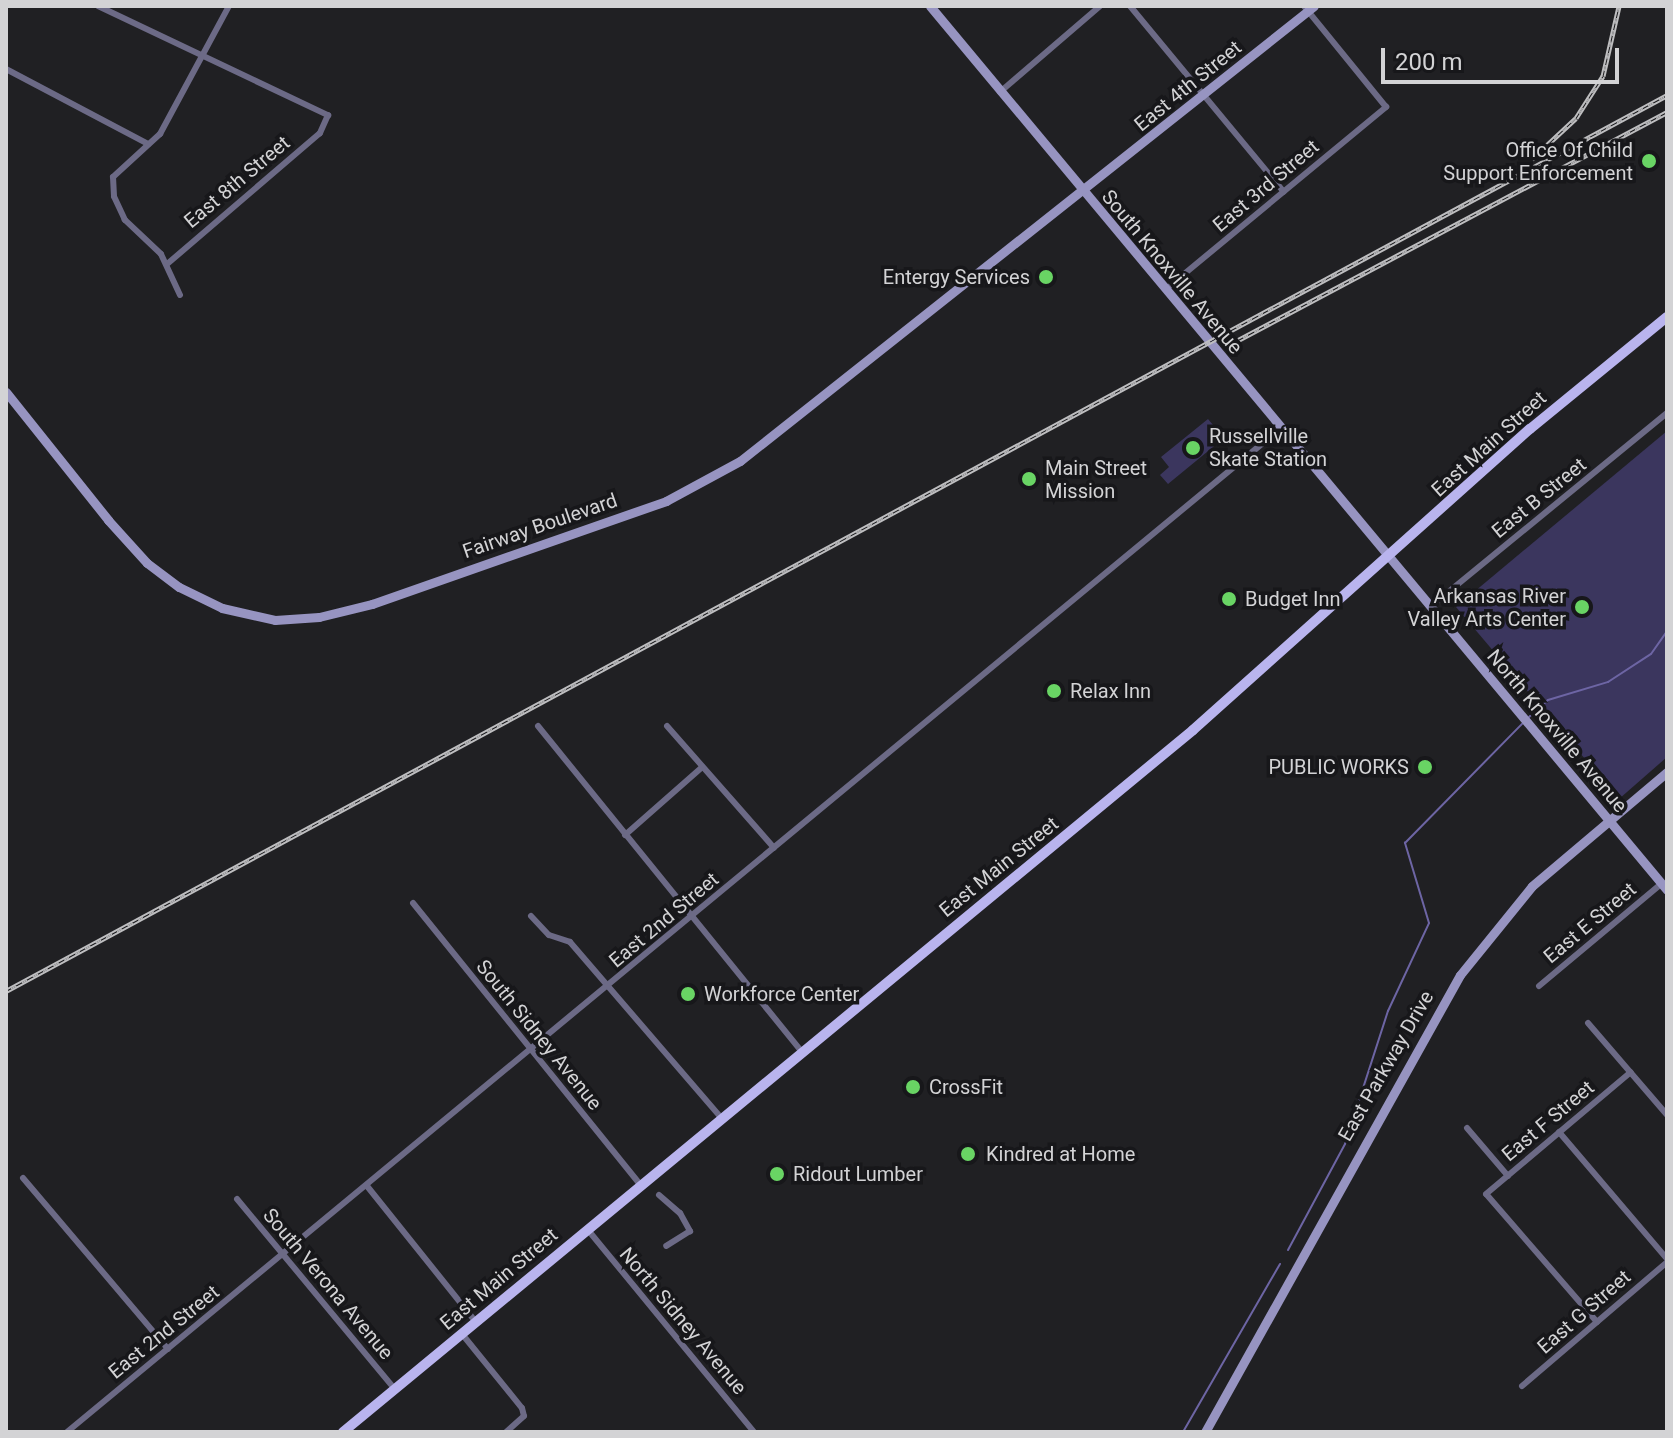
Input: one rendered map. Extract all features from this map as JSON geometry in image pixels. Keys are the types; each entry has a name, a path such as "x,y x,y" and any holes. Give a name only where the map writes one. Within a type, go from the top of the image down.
{"main road":[{"name":"South Knoxville Avenue","path":"930,6 1389,559"},
{"name":"East 4th Street","path":"1083,194 1205,97 1309,8"},
{"name":"Fairway Boulevard","path":"6,392 108,520 147,563 179,587 222,608 275,620 319,617 666,501 740,461 1083,194"},
{"name":"East Main Street","path":"343,1432 1193,730 1389,559 1520,439 1667,317"},
{"name":"North Knoxville Avenue","path":"1389,559 1664,887"},
{"name":"East Parkway Drive","path":"1205,1432 1460,975 1532,886 1667,772"}],"street":[{"path":"98,6 201,55"},
{"path":"180,295 167,264 125,220 112,184 116,172 165,126 229,6"},
{"path":"1000,92 1100,6"},
{"path":"1130,6 1284,192"},
{"name":"East 3rd Street","path":"1165,290 1386,107 1309,8"},
{"name":"East 8th Street","path":"167,264 328,124 324,111 201,55"},
{"path":"6,69 148,144"},
{"name":"East B Street","path":"1430,607 1667,413"},
{"name":"East 2nd Street","path":"67,1432 611,986 1280,429"},
{"path":"538,726 802,1052"},
{"path":"667,726 774,848"},
{"path":"625,835 702,767"},
{"name":"East E Street","path":"1539,986 1664,887"},
{"name":"South Sidney Avenue","path":"413,903 529,1051 641,1186"},
{"path":"531,916 549,935 570,942 600,980 611,986 722,1119"},
{"path":"1588,1023 1667,1115"},
{"name":"East F Street","path":"1597,1322 1486,1194 1631,1072"},
{"path":"1467,1128 1508,1176"},
{"path":"1559,1132 1667,1261"},
{"path":"23,1178 168,1349"},
{"path":"367,1186 476,1322"},
{"path":"659,1195 674,1206 690,1231 666,1246"},
{"name":"South Verona Avenue","path":"237,1199 395,1389"},
{"name":"North Sidney Avenue","path":"588,1230 754,1432"},
{"name":"East G Street","path":"1522,1386 1667,1261"},
{"path":"462,1334 522,1408 524,1416 506,1432"}],"shaded area":[{"name":"Russellville Skate Station","path":"1208,419 1224,438 1168,484 1160,475 1169,467 1161,457"},
{"path":"1667,431 1667,757 1619,799 1456,607"}],"waterway":[{"path":"1529,717 1548,700 1608,682 1651,654 1667,631"},
{"path":"1288,1250 1345,1144 1388,1011 1429,923 1405,843 1522,724"},
{"path":"1183,1432 1280,1264"}],"railway":[{"path":"1532,159 1576,118 1603,76 1619,6"},
{"path":"6,991 1667,95"},
{"path":"1227,346 1667,112"}],"place":[{"name":"Office Of Child Support Enforcement","path":"1649,161"},
{"name":"Entergy Services","path":"1046,277"},
{"name":"Russellville Skate Station","path":"1193,448"},
{"name":"Main Street Mission","path":"1029,479"},
{"name":"Budget Inn","path":"1229,599"},
{"name":"Arkansas River Valley Arts Center","path":"1582,607"},
{"name":"Relax Inn","path":"1054,691"},
{"name":"PUBLIC WORKS","path":"1425,767"},
{"name":"Workforce Center","path":"688,994"},
{"name":"CrossFit","path":"913,1087"},
{"name":"Kindred at Home","path":"968,1154"},
{"name":"Ridout Lumber","path":"777,1174"}]}
